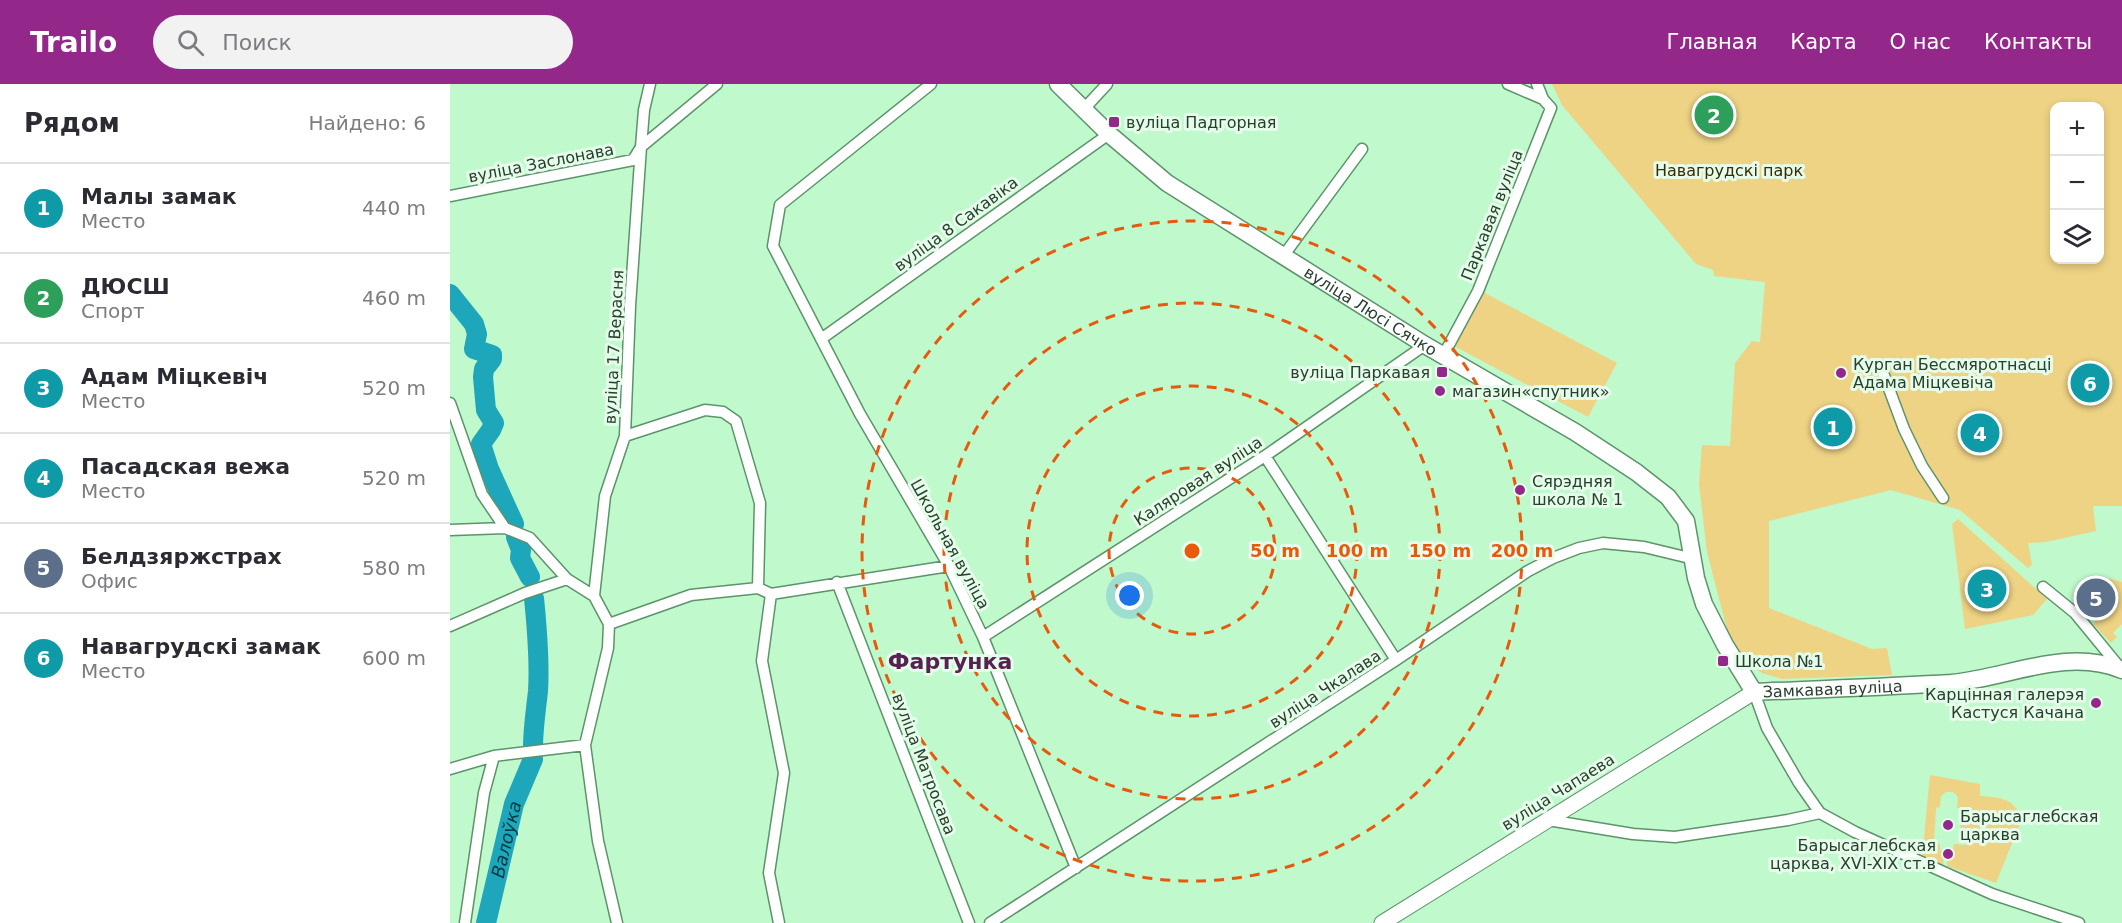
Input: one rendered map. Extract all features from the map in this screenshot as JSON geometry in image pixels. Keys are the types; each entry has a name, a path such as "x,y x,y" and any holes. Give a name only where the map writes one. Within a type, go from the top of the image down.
{"main road":[{"name":"вуліца Люсі Сячко","path":"1058,84 1108,134 1167,183 1443,356 1575,432 1644,478 1668,497 1686,521 1696,578 1704,604 1725,645 1754,692"},
{"name":"Замкавая вуліца","path":"1754,692 1954,682 2063,661 2094,662 2122,669"}],"street":[{"name":"вуліца 17 Верасня","path":"594,596 604,496 625,436 630,306 641,147 644,110 650,84"},
{"name":"вуліца Заслонава","path":"450,196 633,160 641,147 717,84"},
{"name":"Школьная вуліца","path":"931,84 780,205 773,246 860,414 949,566 983,637 1076,868"},
{"path":"1083,110 1107,84"},
{"path":"1508,84 1544,99"},
{"name":"Паркавая вуліца","path":"1443,356 1478,291 1551,108 1537,84"},
{"name":"вуліца 8 Сакавіка","path":"821,339 1108,134"},
{"path":"1284,255 1362,150"},
{"name":"Каляровая вуліца","path":"983,637 1265,456 1425,345"},
{"path":"1875,368 1882,370 1904,429 1922,466 1943,498"},
{"path":"450,403 482,494 505,528"},
{"path":"625,436 705,410 723,412 736,421 760,503 758,588"},
{"path":"1265,456 1396,660"},
{"path":"450,530 505,528 530,538 567,579 594,596 609,624 608,648 585,745 598,841 617,923"},
{"name":"вуліца Чкалава","path":"990,923 1396,660 1528,571 1553,558 1579,548 1603,543 1644,546 1694,560"},
{"path":"609,624 691,595 758,588 771,594 949,566"},
{"path":"450,626 525,593 567,579"},
{"name":"вуліца Матросава","path":"837,582 969,923"},
{"path":"2043,587 2074,612 2122,669"},
{"path":"771,594 762,661 784,773 769,873 778,923"},
{"path":"1754,692 1767,728 1799,783 1820,813 1855,832 1992,894 2060,920 2079,923"},
{"name":"вуліца Чапаева","path":"1382,923 1754,692"},
{"path":"450,770 494,756 585,745"},
{"path":"465,923 484,793 494,756"},
{"path":"1548,820 1633,834 1675,837 1820,813"}],"green space":[{"name":"Навагрудскі парк","path":"1552,84 2122,84 2122,506 2093,506 2096,531 2046,542 2028,543 2032,565 2028,568 1960,510 1891,490 1769,521 1769,608 1872,649 1887,648 1892,675 1782,679 1762,673 1745,662 1730,641 1707,552 1699,484 1702,445 1730,446 1735,363 1752,341 1760,342 1765,282 1714,276 1713,270 1696,264 1562,105"},
{"path":"1483,292 1617,363 1588,417 1454,346"},
{"path":"1958,519 2047,599 2033,615 1965,629 1952,524"},
{"path":"2109,578 2122,582 2122,624 2113,633 2117,637 2111,643 2093,624 2119,594 2109,582"},
{"path":"1930,775 1980,784 1980,796 2005,800 2018,811 2022,818 1996,883 1947,866 1948,850 1953,850 1954,844 1966,845 1967,838 1960,838 1961,809 1957,808 1958,797 1953,792 1946,792 1941,796 1940,807 1936,808 1934,843 1940,844 1940,850 1945,850 1943,865 1922,858"}],"waterway":[{"name":"Валоўка","path":"450,294 474,324 477,334 474,349 492,355 492,359 484,369 483,377 486,410 494,423 481,444 489,469 514,524"},
{"name":"Валоўка","path":"516,537 521,550 520,558 530,577"},
{"name":"Валоўка","path":"533,747 539,668 534,598"},
{"name":"Валоўка","path":"486,923 514,804 533,759"}],"place":[{"name":"ДЮСШ","path":"1714,115"},
{"name":"вуліца Падгорная","path":"1114,122"},
{"name":"вуліца Паркавая","path":"1442,372"},
{"name":"Курган Бессмяротнасці Адама Міцкевіча","path":"1841,373"},
{"name":"Навагрудскі замак","path":"2090,383"},
{"name":"магазин«спутник»","path":"1440,391"},
{"name":"Малы замак","path":"1833,427"},
{"name":"Пасадская вежа","path":"1980,433"},
{"name":"Сярэдняя школа № 1","path":"1520,490"},
{"name":"Адам Міцкевіч","path":"1987,589"},
{"name":"Белдзяржстрах","path":"2096,598"},
{"name":"Школа №1","path":"1723,661"},
{"name":"Карцінная галерэя Кастуся Качана","path":"2096,703"},
{"name":"Барысаглебская царква","path":"1948,825"},
{"name":"Барысаглебская царква, XVI-XIX ст.в","path":"1948,854"}],"district":[{"name":"Фартунка","path":"950,661"}]}
